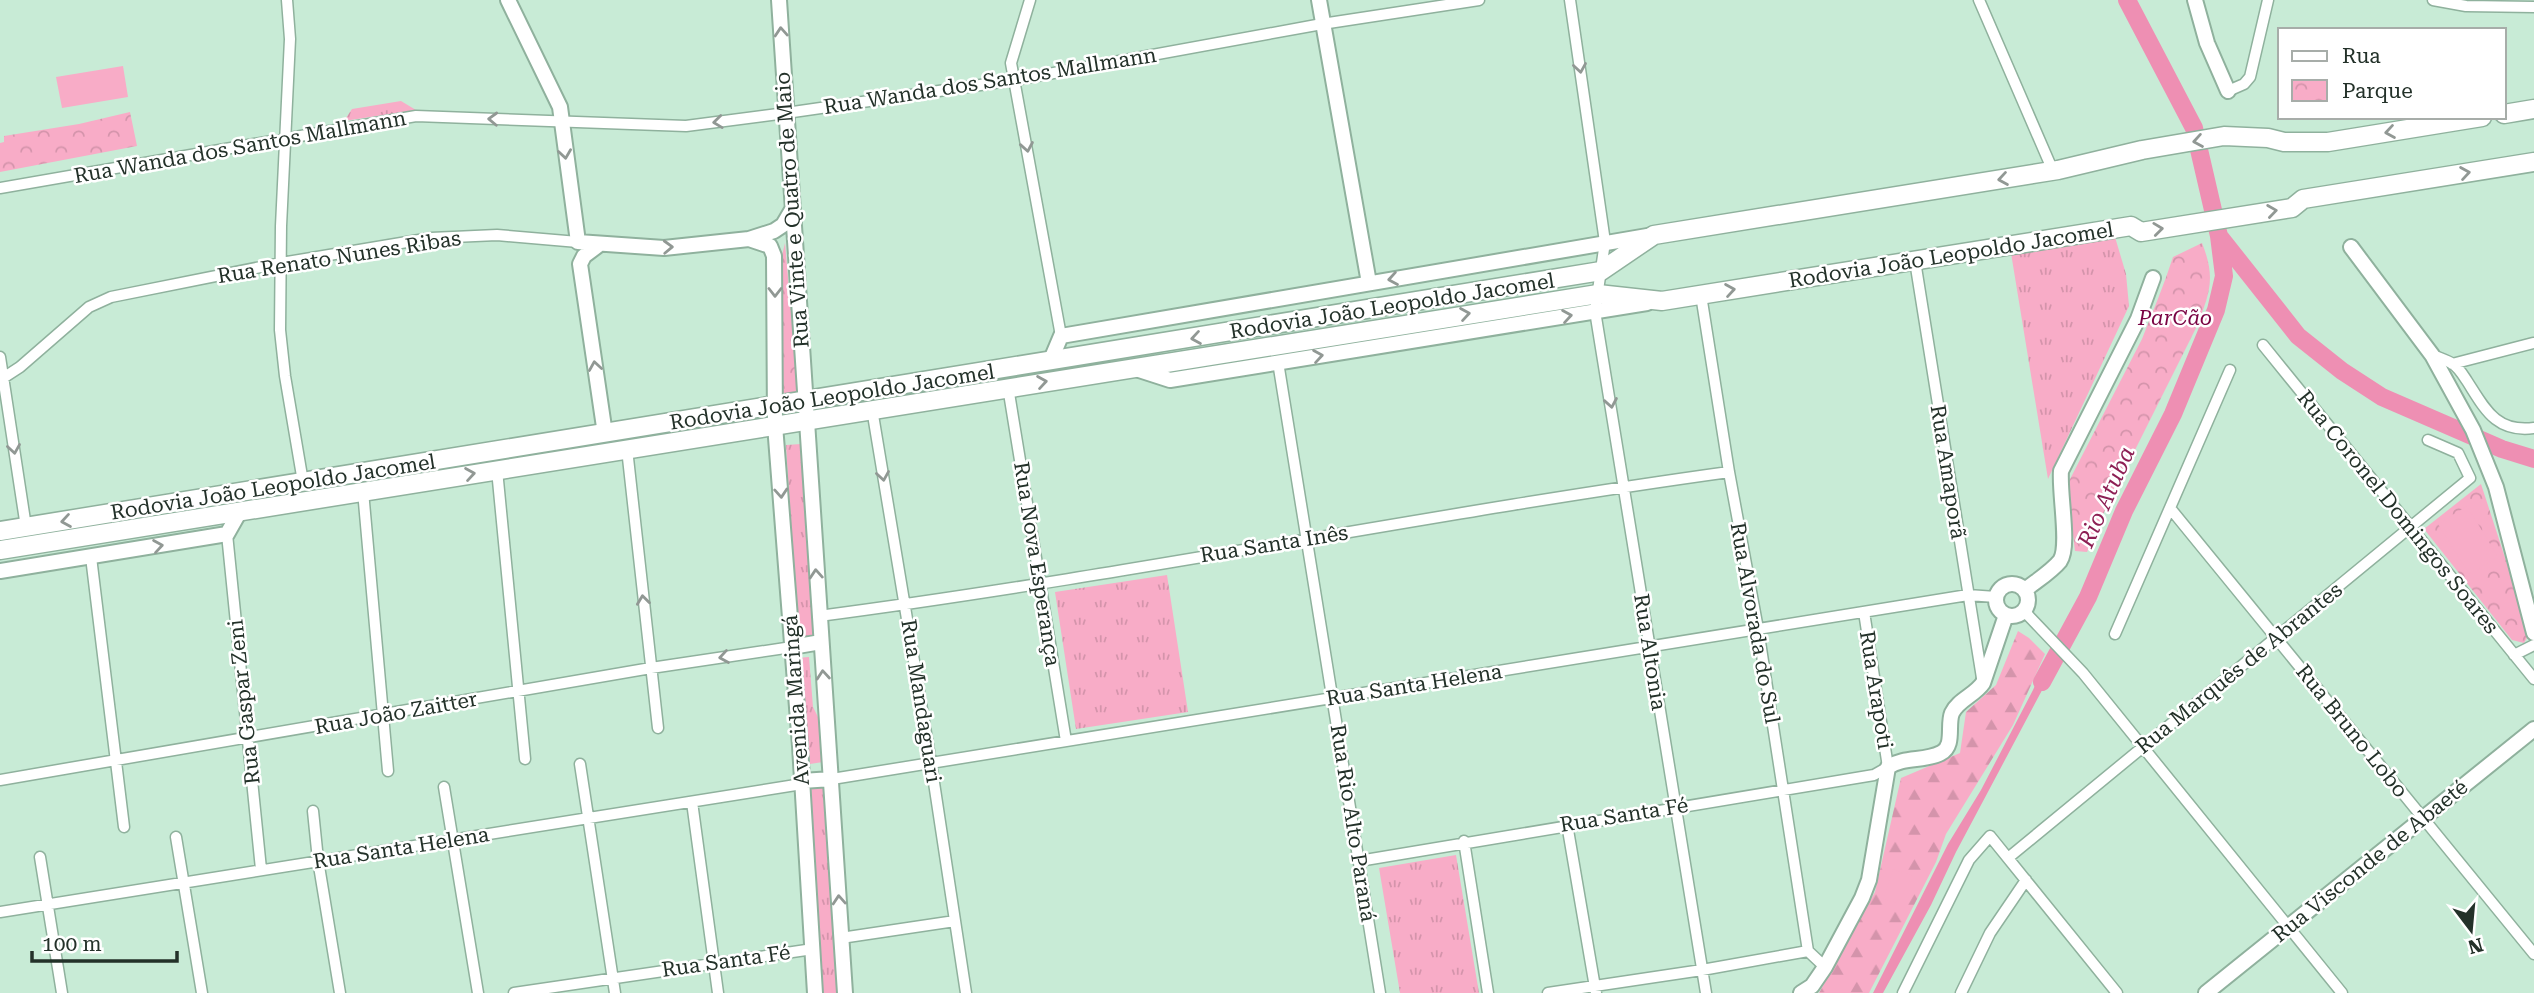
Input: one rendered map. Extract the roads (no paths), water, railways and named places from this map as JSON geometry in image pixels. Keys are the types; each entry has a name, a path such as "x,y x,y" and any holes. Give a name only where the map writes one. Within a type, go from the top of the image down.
{"highway":[{"path":"2506,114 2534,109"},
{"name":"Rodovia João Leopoldo Jacomel","path":"0,531 304,491 605,434 805,411 1050,362 1601,271 1654,235 2053,171 2224,136 2258,137 2284,142 2328,142 2470,119"},
{"name":"Rodovia João Leopoldo Jacomel","path":"805,411 872,409 1131,367 1596,302 1662,301 2130,226 2141,232 2186,226 2292,208 2303,199 2534,162"},
{"name":"Rodovia João Leopoldo Jacomel","path":"0,550 240,511 304,491 363,491 626,449 775,415"}],"street":[{"path":"287,0 290,39 280,343 304,491"},
{"path":"508,0 560,107 578,242"},
{"name":"Rua Vinte e Quatro de Maio","path":"779,0 805,411"},
{"path":"1030,0 1011,63 1061,336 1050,362"},
{"path":"1319,0 1369,283"},
{"name":"Rua Wanda dos Santos Mallmann","path":"0,188 416,116 686,126 1015,79 1322,24 1389,16 1479,0"},
{"name":"Rua Altonia","path":"1570,0 1605,242 1596,302 1706,993"},
{"path":"1979,0 2053,171"},
{"path":"2195,0 2207,43 2228,91 2244,84 2250,77 2269,0"},
{"path":"2436,0 2466,6 2534,7"},
{"name":"Rua Renato Nunes Ribas","path":"2,380 69,322 89,307 111,297 281,263 430,238 497,235 664,248 749,239 774,231 783,225 793,207"},
{"name":"Rodovia João Leopoldo Jacomel","path":"1061,336 1654,235"},
{"name":"Rua Vinte e Quatro de Maio","path":"749,239 770,246 774,256 775,415"},
{"path":"600,244 583,256 580,264 605,434"},
{"path":"2351,247 2432,355 2462,409 2489,467 2534,633"},
{"name":"Rua Amaporã","path":"1915,261 1983,682"},
{"path":"2025,590 2061,559 2065,546 2059,488 2061,471 2138,319 2153,278"},
{"name":"Rua Alvorada do Sul","path":"1701,295 1729,472 1758,629 1808,951"},
{"name":"Rodovia João Leopoldo Jacomel","path":"1131,367 1170,380 1596,302"},
{"path":"2452,363 2533,343"},
{"name":"Rua Coronel Domingos Soares","path":"2263,345 2534,679"},
{"path":"2432,355 2452,363 2459,370 2489,415 2498,422 2510,428 2534,428"},
{"path":"0,357 26,527"},
{"name":"Rua Rio Alto Paraná","path":"1278,362 1380,993"},
{"path":"2115,634 2230,370"},
{"name":"Rua Nova Esperança","path":"1009,387 1066,741"},
{"name":"Rua Mandaguari","path":"872,409 966,993"},
{"name":"Avenida Maringá","path":"805,411 845,993"},
{"name":"Avenida Maringá","path":"775,415 815,993"},
{"name":"Rua Marquês de Abrantes","path":"2008,858 2470,478 2458,453 2428,440"},
{"path":"626,449 658,728"},
{"path":"497,470 525,759"},
{"name":"Rua Santa Inês","path":"819,616 1040,584 1625,486 1729,472"},
{"path":"363,491 388,771"},
{"name":"Rua Bruno Lobo","path":"2170,508 2534,954"},
{"path":"0,571 227,534 240,511"},
{"name":"Rua Gaspar Zeni","path":"227,534 261,869"},
{"path":"91,556 124,827"},
{"path":"2016,584 2025,590 2028,603 2024,611 2015,616 2006,615 1998,607 1996,597 2001,587 2016,584"},
{"name":"Rua Santa Helena","path":"832,779 1864,612 1968,596 1996,597"},
{"path":"2024,611 2083,673 2342,993"},
{"name":"Rua Arapoti","path":"1864,612 1888,767"},
{"path":"1801,993 1812,986 1825,967 1869,880 1888,767 1905,759 1938,755 1945,751 1949,745 1950,716 1955,708 1978,691 1983,682 2006,615"},
{"path":"792,647 821,642"},
{"path":"2514,655 2534,645"},
{"name":"Rua João Zaitter","path":"0,780 651,668 792,647"},
{"name":"Rua Visconde de Abaeté","path":"2206,993 2534,729"},
{"path":"580,764 615,993"},
{"name":"Rua Santa Fé","path":"1359,861 1567,824 1862,778 1888,767"},
{"path":"802,783 832,779"},
{"name":"Rua Santa Helena","path":"0,912 802,783"},
{"path":"444,787 478,993"},
{"path":"692,802 718,993"},
{"path":"313,811 318,860 340,993"},
{"path":"1567,824 1596,989"},
{"path":"1903,993 1969,860 1990,836 2117,993"},
{"path":"176,837 202,993"},
{"path":"1464,841 1488,993"},
{"path":"40,857 62,993"},
{"path":"1961,993 1990,933 2026,880"},
{"path":"841,938 955,921"},
{"name":"Rua Santa Fé","path":"514,993 813,949"},
{"path":"1548,993 1596,989 1808,951 1825,967"}],"waterway":[{"name":"Rio Atuba","path":"2042,682 2088,597 2124,511 2173,414 2216,310 2224,276 2219,236 2194,128 2127,0"},
{"path":"2219,236 2298,336 2342,371 2382,397 2502,449 2534,459"}],"park label":[{"name":"ParCão","path":"2175,318"}]}
